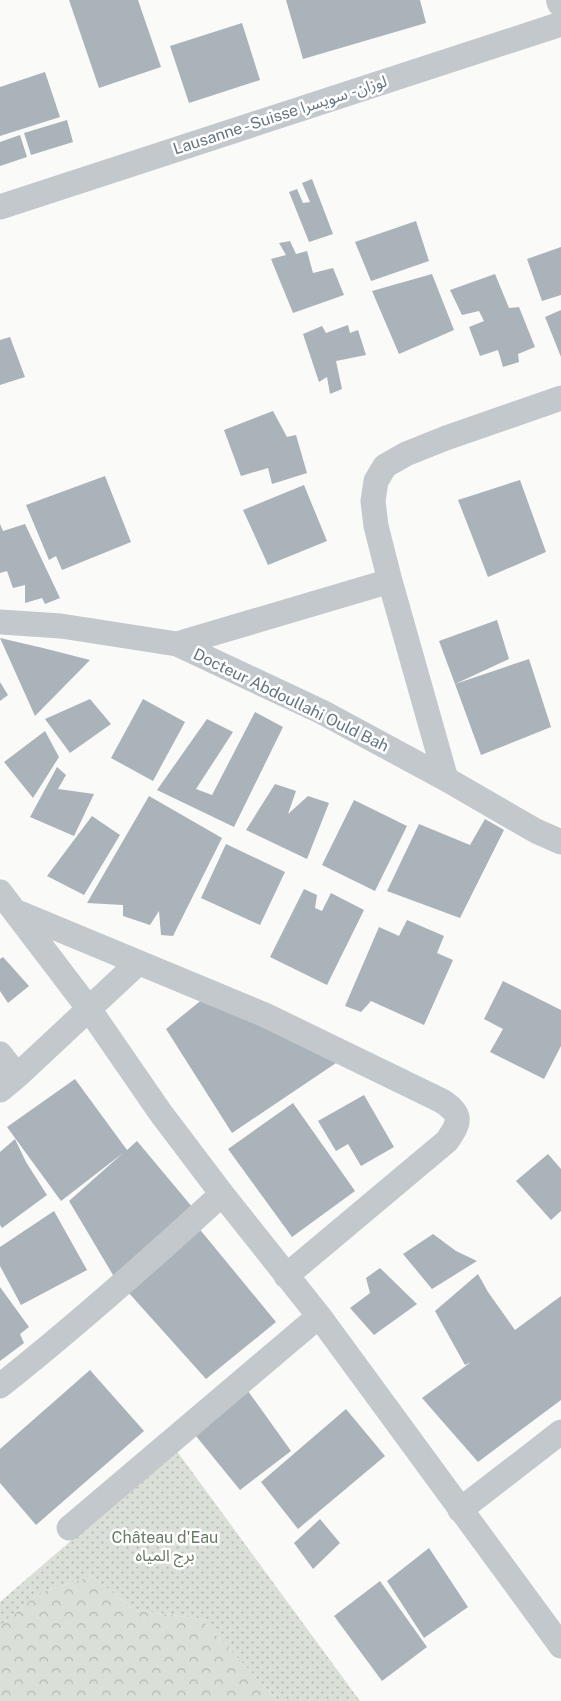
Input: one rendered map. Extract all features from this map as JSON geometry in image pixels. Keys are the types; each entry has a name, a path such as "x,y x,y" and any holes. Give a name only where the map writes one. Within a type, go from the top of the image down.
{"street":[{"name":"Lausanne - Suisse لوزان - سويسرا","path":"0,206 561,24"},
{"path":"446,778 376,526 373,501 376,481 385,466 406,454 561,398"},
{"path":"177,644 390,581"},
{"name":"Docteur Abdoullahi Ould Bah","path":"0,622 61,626 177,644 322,712 446,778 536,831 561,842"},
{"path":"0,892 89,1009 160,1112 222,1194 319,1316 561,1646"},
{"path":"17,912 265,1015 442,1101 452,1108 457,1118 456,1127 447,1141 286,1276"},
{"path":"0,1054 9,1083 138,963"},
{"path":"0,1386 58,1340 222,1194"},
{"path":"69,1528 319,1316"},
{"path":"460,1510 561,1432"}],"green space":[{"name":"Château d'Eau برج المياه","path":"176,1450 360,1701 278,1701 201,1619 134,1610 92,1576 39,1593 0,1626 0,1602"},
{"path":"92,1576 134,1610 201,1619 278,1701 0,1701 0,1626 39,1593"}],"building":[{"path":"69,0 138,0 161,67 99,88"},
{"path":"286,0 420,0 426,23 303,59"},
{"path":"242,23 260,80 189,103 170,46"},
{"path":"45,72 60,117 0,136 0,87"},
{"path":"67,120 73,142 31,155 24,133"},
{"path":"20,135 27,157 0,166 0,142"},
{"path":"312,179 333,234 309,242 289,192 297,189 303,203 310,202 302,183"},
{"path":"416,221 429,261 371,281 355,242"},
{"path":"290,241 296,254 307,251 313,273 333,268 344,295 293,313 271,259 286,255 279,243"},
{"path":"561,247 561,295 542,301 527,259"},
{"path":"432,274 454,330 399,354 372,291"},
{"path":"495,274 509,308 519,307 535,347 518,354 519,362 503,367 498,350 480,356 469,327 484,321 479,311 462,315 450,290"},
{"path":"561,310 561,357 545,317"},
{"path":"348,325 350,333 358,330 366,355 336,361 342,389 330,394 327,377 319,382 303,334 322,326 326,333"},
{"path":"10,337 25,377 0,385 0,340"},
{"path":"273,411 287,437 296,435 307,473 272,484 268,468 241,476 224,430"},
{"path":"105,476 131,542 62,570 56,556 49,560 26,505"},
{"path":"520,480 546,552 488,577 458,500"},
{"path":"304,485 327,541 268,565 243,510"},
{"path":"0,524 3,531 25,524 60,598 45,604 42,598 25,603 25,585 13,588 7,571 0,573"},
{"path":"497,620 509,659 455,684 439,641"},
{"path":"0,638 43,648 90,660 35,716"},
{"path":"529,659 551,727 481,755 455,684"},
{"path":"0,682 8,695 0,701"},
{"path":"90,699 111,724 70,753 45,719"},
{"path":"143,699 185,722 153,781 111,758"},
{"path":"255,712 283,727 234,827 157,790 207,719 233,732 196,789 212,795"},
{"path":"45,731 59,757 33,798 4,762"},
{"path":"57,767 66,775 58,789 94,794 74,836 30,817"},
{"path":"275,784 296,791 288,814 308,796 329,803 307,859 246,830"},
{"path":"149,796 222,838 173,936 161,935 159,911 150,925 123,916 123,905 87,903"},
{"path":"354,800 407,826 375,891 322,865"},
{"path":"92,816 120,835 84,895 47,876"},
{"path":"485,819 504,830 460,918 387,891 419,824 470,845"},
{"path":"226,844 285,872 260,925 201,898"},
{"path":"304,889 317,895 315,908 322,911 331,893 364,910 327,985 270,957"},
{"path":"407,920 444,936 437,953 453,960 424,1025 371,1001 361,1012 345,1006 379,927 399,936"},
{"path":"3,957 29,986 8,1003 0,991 0,959"},
{"path":"503,981 561,1010 561,1046 544,1079 490,1052 503,1029 484,1019"},
{"path":"204,998 336,1063 232,1133 166,1029"},
{"path":"75,1079 127,1150 137,1141 193,1208 116,1280 69,1201 123,1153 61,1201 7,1127"},
{"path":"364,1095 394,1147 361,1166 348,1144 336,1151 318,1121"},
{"path":"293,1103 355,1191 292,1237 228,1149"},
{"path":"15,1139 26,1162 47,1195 2,1228 0,1225 0,1152"},
{"path":"548,1154 561,1169 561,1211 551,1220 516,1181"},
{"path":"54,1211 87,1270 21,1305 0,1266 0,1247"},
{"path":"197,1226 276,1322 206,1379 128,1292"},
{"path":"433,1234 456,1251 477,1261 432,1289 403,1254"},
{"path":"380,1268 417,1304 374,1335 350,1308 370,1293 366,1278"},
{"path":"478,1274 488,1292 515,1330 561,1296 561,1400 478,1462 422,1398 471,1362 465,1365 435,1311"},
{"path":"0,1287 29,1327 20,1334 24,1343 0,1361"},
{"path":"90,1370 144,1431 36,1525 0,1483 0,1449"},
{"path":"248,1391 291,1451 240,1490 196,1436"},
{"path":"346,1409 385,1456 298,1529 261,1482"},
{"path":"320,1519 340,1543 313,1569 294,1543"},
{"path":"429,1548 468,1607 424,1638 387,1581"},
{"path":"380,1581 427,1647 382,1681 334,1616"}]}
